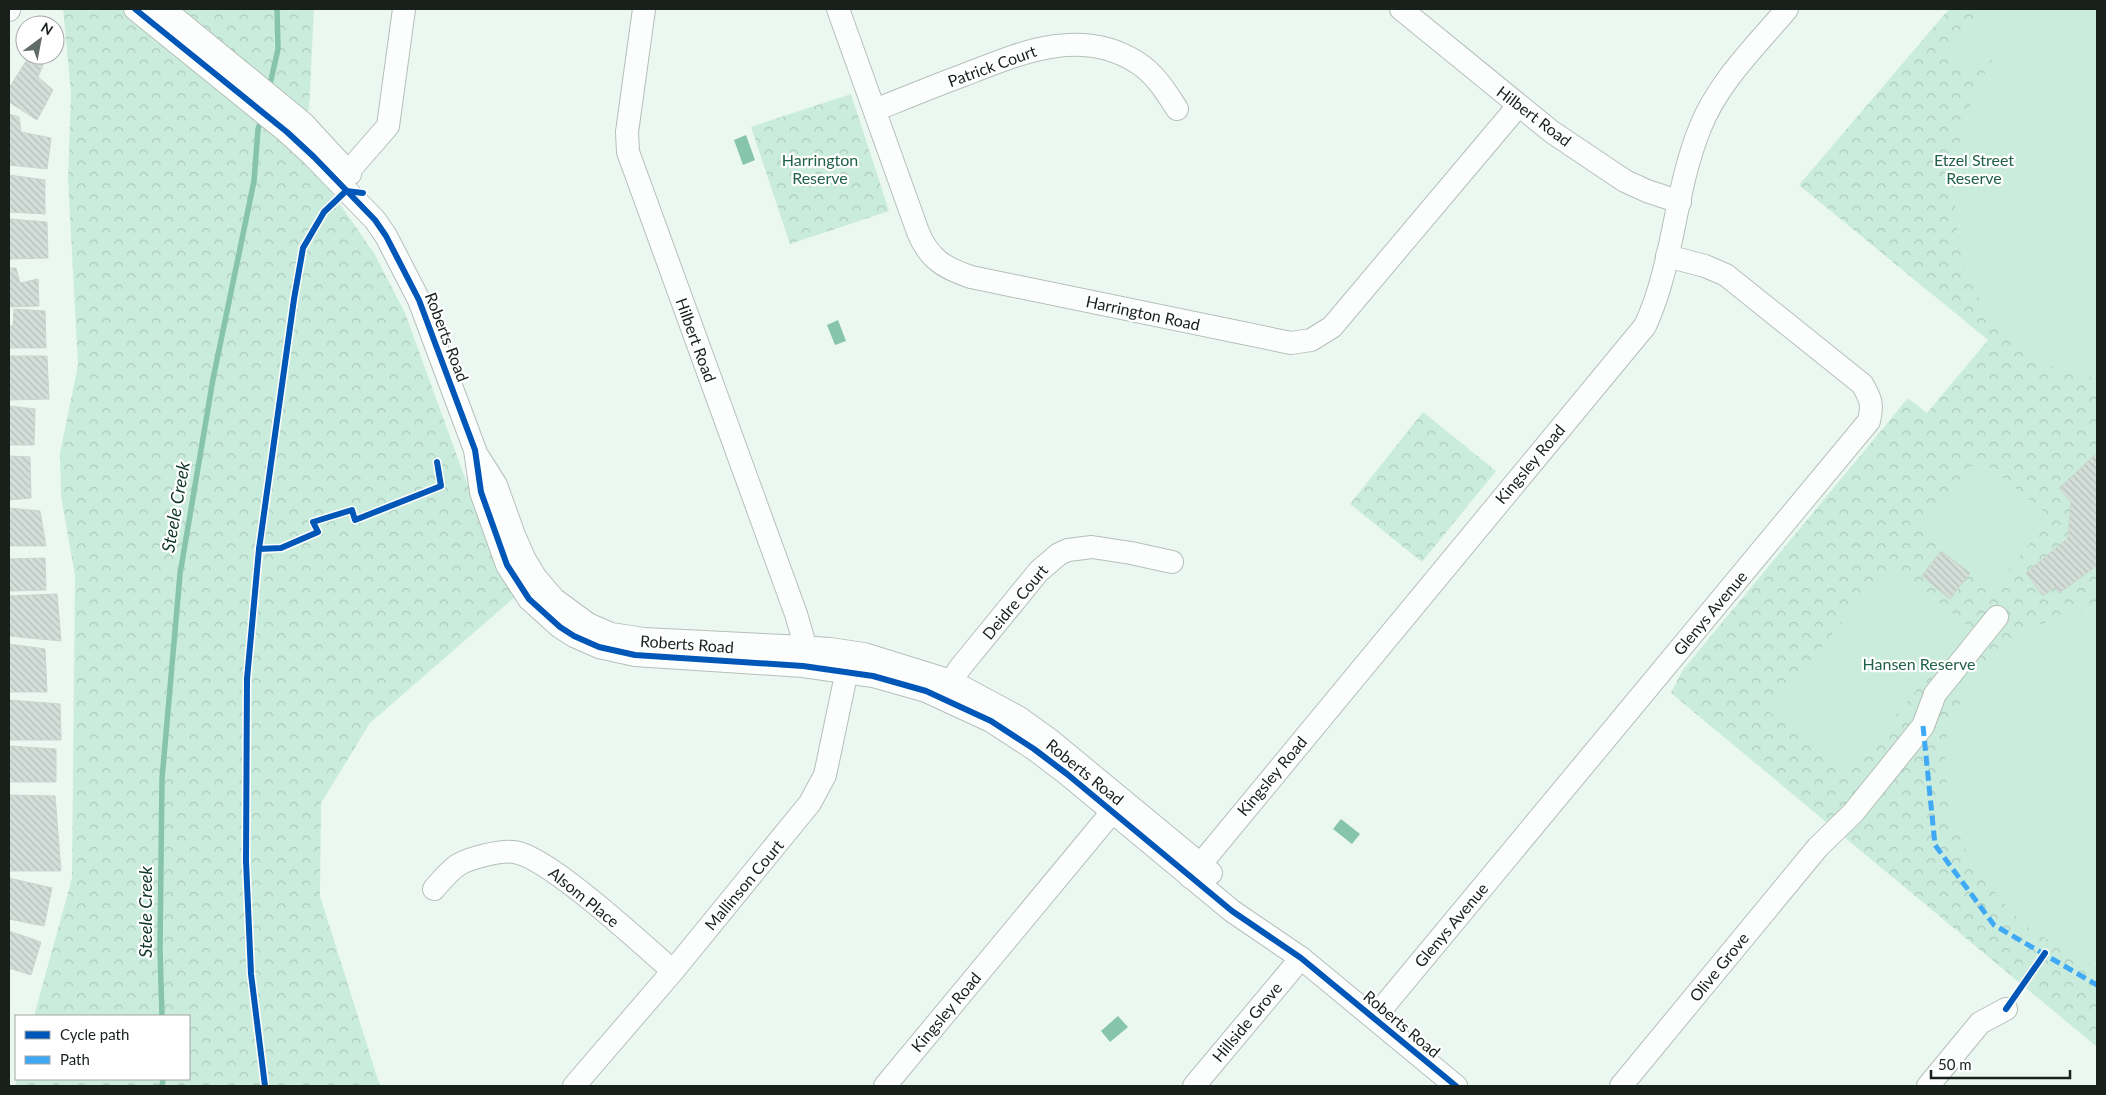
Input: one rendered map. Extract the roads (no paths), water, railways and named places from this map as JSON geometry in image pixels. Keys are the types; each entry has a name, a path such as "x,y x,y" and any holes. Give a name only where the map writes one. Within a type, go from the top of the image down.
{"street":[{"name":"Roberts Road","path":"135,9 249,89"},
{"name":"Roberts Road","path":"164,9 249,89 340,170 358,183 375,220 396,254 419,300 475,450 481,492 506,564 530,598 546,616 567,632 599,647 635,655 803,656 849,662 890,680 946,689 1010,732 1067,774 1117,806 1195,870 1232,911 1301,958 1456,1086"},
{"path":"340,170 384,132 390,119 404,9"},
{"name":"Hilbert Road","path":"644,9 627,132 628,152 796,614 803,656"},
{"name":"Harrington Road","path":"838,9 923,244 930,254 950,269 972,277 1291,343 1311,340 1332,327 1518,106"},
{"name":"Hilbert Road","path":"1401,9 1552,132 1624,181 1680,202"},
{"name":"Kingsley Road","path":"1195,870 1645,326 1655,304 1694,144 1709,108 1723,85 1787,9"},
{"name":"Patrick Court","path":"875,110 1022,52 1056,45 1086,44 1114,51 1138,63 1157,79 1177,109"},
{"name":"Glenys Avenue","path":"1374,1018 1869,421 1872,408 1870,396 1862,384 1726,275 1705,266 1667,256"},
{"name":"Deidre Court","path":"946,689 1039,571 1049,561 1064,552 1078,547 1092,547 1172,562"},
{"name":"Olive Grove","path":"1621,1086 1818,846 1853,813 1923,726 1935,694 1997,617"},
{"name":"Mallinson Court","path":"574,1086 673,971 810,803 825,775 849,662"},
{"name":"Kingsley Road","path":"885,1086 1117,806"},
{"name":"Alsom Place","path":"434,889 459,864 488,855 514,852 536,860 561,876 673,971"},
{"name":"Hillside Grove","path":"1194,1086 1301,958"},
{"path":"1928,1086 1980,1023 2006,1009"}],"waterway":[{"name":"Steele Creek","path":"269,89 278,49 277,9"},
{"name":"Steele Creek","path":"162,1015 160,949 162,779 180,574 213,379 254,181 258,129 262,117"},
{"name":"Steele Creek","path":"162,1086 163,1080"}],"park label":[{"name":"Harrington Reserve","path":"820,169"},
{"name":"Etzel Street Reserve","path":"1974,169"},
{"name":"Hansen Reserve","path":"1919,664"}]}
